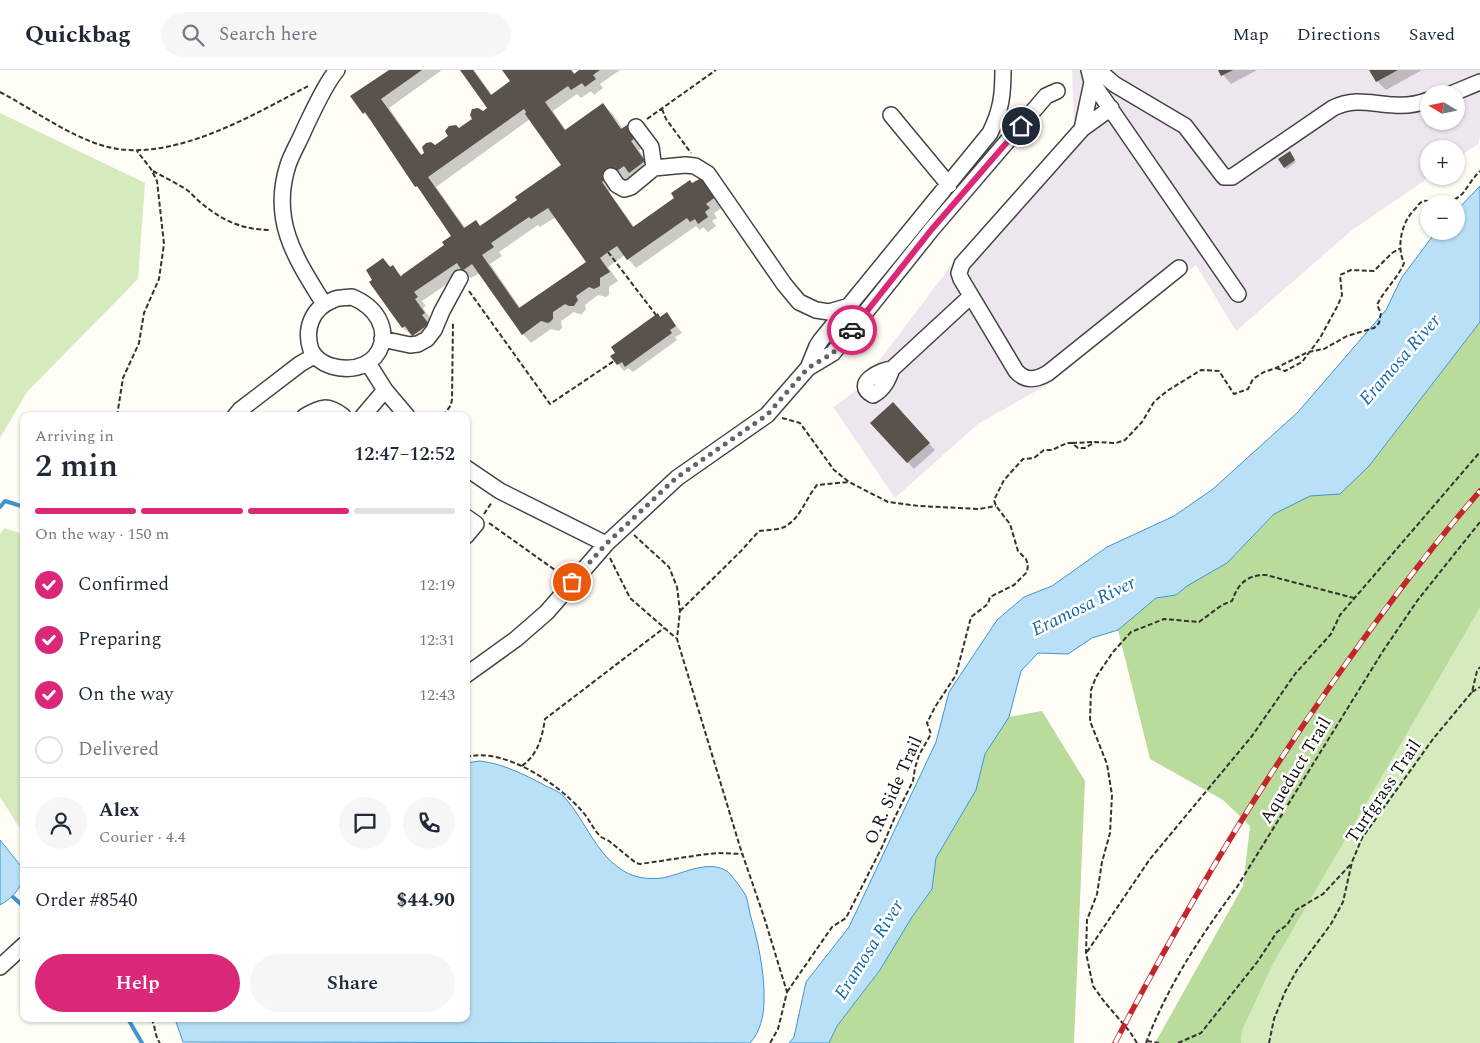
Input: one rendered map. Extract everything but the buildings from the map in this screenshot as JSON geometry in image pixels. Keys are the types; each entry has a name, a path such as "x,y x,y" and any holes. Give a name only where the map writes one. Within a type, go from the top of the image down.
{"lane":[{"path":"324,304 305,273 289,241 282,218 282,196 288,165 310,118 337,70"},
{"path":"808,368 817,346 990,133 1000,113 1003,93 1002,70"},
{"path":"1093,74 1114,84 1185,126 1224,177 1232,177 1333,108 1345,102 1371,102 1396,105 1420,103"},
{"path":"1093,74 1111,108 1238,294"},
{"path":"1082,129 1093,74"},
{"path":"1465,88 1480,82"},
{"path":"470,672 516,639 547,612 605,546 676,478 767,415 808,368 833,353 932,229 1046,96 1057,91"},
{"path":"1111,108 1082,129 962,264 959,273 961,279 1016,371 1026,379 1038,379 1179,268"},
{"path":"891,116 949,185"},
{"path":"639,125 651,147 654,168"},
{"path":"611,176 617,185 624,189 631,187 654,168 695,166 708,174 784,284 799,302 816,310 829,312 849,306"},
{"path":"382,339 410,345 418,344 426,339 434,330 460,278"},
{"path":"892,369 971,296"},
{"path":"352,297 365,302 375,312 382,325 382,339 379,351 368,363 356,368 342,369 326,364 314,356 308,341 309,326 314,312 324,304 335,299 352,297"},
{"path":"238,412 300,364 314,356"},
{"path":"368,363 385,390 403,412"},
{"path":"366,412 385,390"},
{"path":"312,412 319,408 337,412"},
{"path":"470,471 500,491 605,546"},
{"path":"0,967 20,949"}],"path":[{"path":"639,125 716,70"},
{"path":"0,92 88,140 106,146 137,151 179,144 234,125 310,86"},
{"path":"662,108 666,119 692,154"},
{"path":"118,412 124,378 139,343 144,313 159,279 163,263 164,244 157,181 151,169 137,151"},
{"path":"151,169 187,190 200,203 226,221 255,230 286,230"},
{"path":"1462,195 1480,171"},
{"path":"767,415 800,422 834,470 848,482 888,502 919,506 979,508 996,506 994,500 1004,480 1022,459 1034,458 1044,450 1052,450 1061,444 1116,443 1125,440 1142,422 1154,402 1167,391 1201,370 1219,372 1234,394 1248,389 1253,379 1264,372 1311,352 1324,349 1347,336 1374,328 1379,323 1381,313 1378,305 1382,295 1394,277 1401,272 1404,263 1401,255 1403,226 1412,210 1420,203"},
{"path":"1276,368 1285,371 1302,362 1311,352 1342,295 1340,275 1352,270 1374,271 1392,253 1401,248"},
{"path":"608,252 656,314"},
{"path":"460,278 550,404 614,361"},
{"path":"446,412 451,405 452,399 453,320"},
{"path":"1072,443 1078,448 1085,448 1095,442"},
{"path":"1086,953 1150,859 1252,736 1295,674 1331,634 1340,615 1480,452"},
{"path":"680,611 759,531 785,527 800,514 808,496 816,485 848,482"},
{"path":"500,491 475,519 572,582"},
{"name":"O.R. Side Trail","path":"787,992 832,927 846,918 882,847 913,781 919,755 931,734 927,723 956,675 971,617 988,604 990,597 1014,585 1027,572 1028,565 1026,559 1018,551 1010,524 996,506"},
{"name":"Aqueduct Trail","path":"1147,1042 1168,992 1219,911 1237,887 1383,651 1417,601 1480,522"},
{"path":"625,527 669,568 677,587 680,611 677,639 742,854 787,992 778,1029 770,1043"},
{"path":"605,546 630,598 677,639"},
{"path":"1137,1043 1093,986 1086,953 1087,920 1097,894 1102,862 1110,833 1112,794 1107,764 1090,721 1092,690 1096,677 1113,652 1131,632 1164,619 1199,622 1222,605 1232,601 1237,587 1254,575 1266,575 1354,598"},
{"path":"522,766 535,753 542,739 545,719 664,628"},
{"name":"Turfgrass Trail","path":"1268,1043 1274,1019 1296,970 1331,924 1343,902 1352,862 1362,838 1433,739 1472,692 1477,671 1480,667"},
{"path":"1472,692 1480,687"},
{"path":"470,757 489,755 522,766 560,789 582,811 599,836 610,842 636,863 709,854 742,854"},
{"path":"1178,1043 1201,1033 1258,961 1276,932 1287,925 1296,910 1323,894 1352,862"},
{"path":"153,1022 156,1038 160,1043"},
{"path":"1147,1042 1159,1043"}],"shaded area":[{"path":"1072,70 1480,70 1480,138 1478,144 1465,153 1465,140 1420,140 1420,184 1351,231 1236,331 1196,265 1050,383 978,424 895,498 833,407 857,390 959,255 1074,127"}],"green space":[{"path":"0,113 145,183 138,279 27,392 0,438"},
{"path":"1480,322 1480,608 1273,964 1242,1031 1241,1043 1155,1043 1243,886 1250,826 1223,800 1150,759 1118,630 1156,598 1176,595 1186,586 1227,563 1274,514 1310,496 1340,493 1369,466"},
{"path":"4,528 20,534 20,829 0,797 0,534"},
{"path":"1480,608 1480,1043 1241,1043 1242,1031 1273,964"},
{"path":"1042,711 1085,781 1074,1043 829,1043 837,1026 880,970 912,917 932,889 936,858 976,790 985,754 1009,717"}],"water":[{"name":"Eramosa River","path":"1480,186 1480,322 1369,466 1340,494 1310,496 1274,514 1227,563 1187,586 1176,595 1156,598 1118,630 1092,638 1068,654 1038,653 1021,671 1009,717 985,754 976,790 936,858 932,889 912,917 880,970 837,1026 829,1043 789,1043 794,1037 806,982 849,927 936,742 949,692 997,620 1024,597 1052,586 1107,547 1174,516 1213,489 1298,412 1386,310 1402,277 1430,240 1465,240 1465,202"},
{"path":"480,761 497,764 562,794 603,853 619,868 629,874 656,879 704,867 720,868 730,873 746,896 762,968 764,1007 761,1024 750,1043 183,1042 176,1022 470,1022 470,762"},
{"path":"0,840 20,865 20,886 10,899 0,905"}],"waterway":[{"path":"0,507 5,501 20,506"},
{"path":"13,897 20,903"},
{"path":"130,1022 142,1043"}],"railway":[{"path":"1115,1043 1189,908 1297,734 1400,590 1480,491"}],"way so far":[{"path":"572,582 606,544 676,478 767,415 808,368 833,353 852,330"}],"route":[{"path":"852,330 932,229 1021,126"}]}
